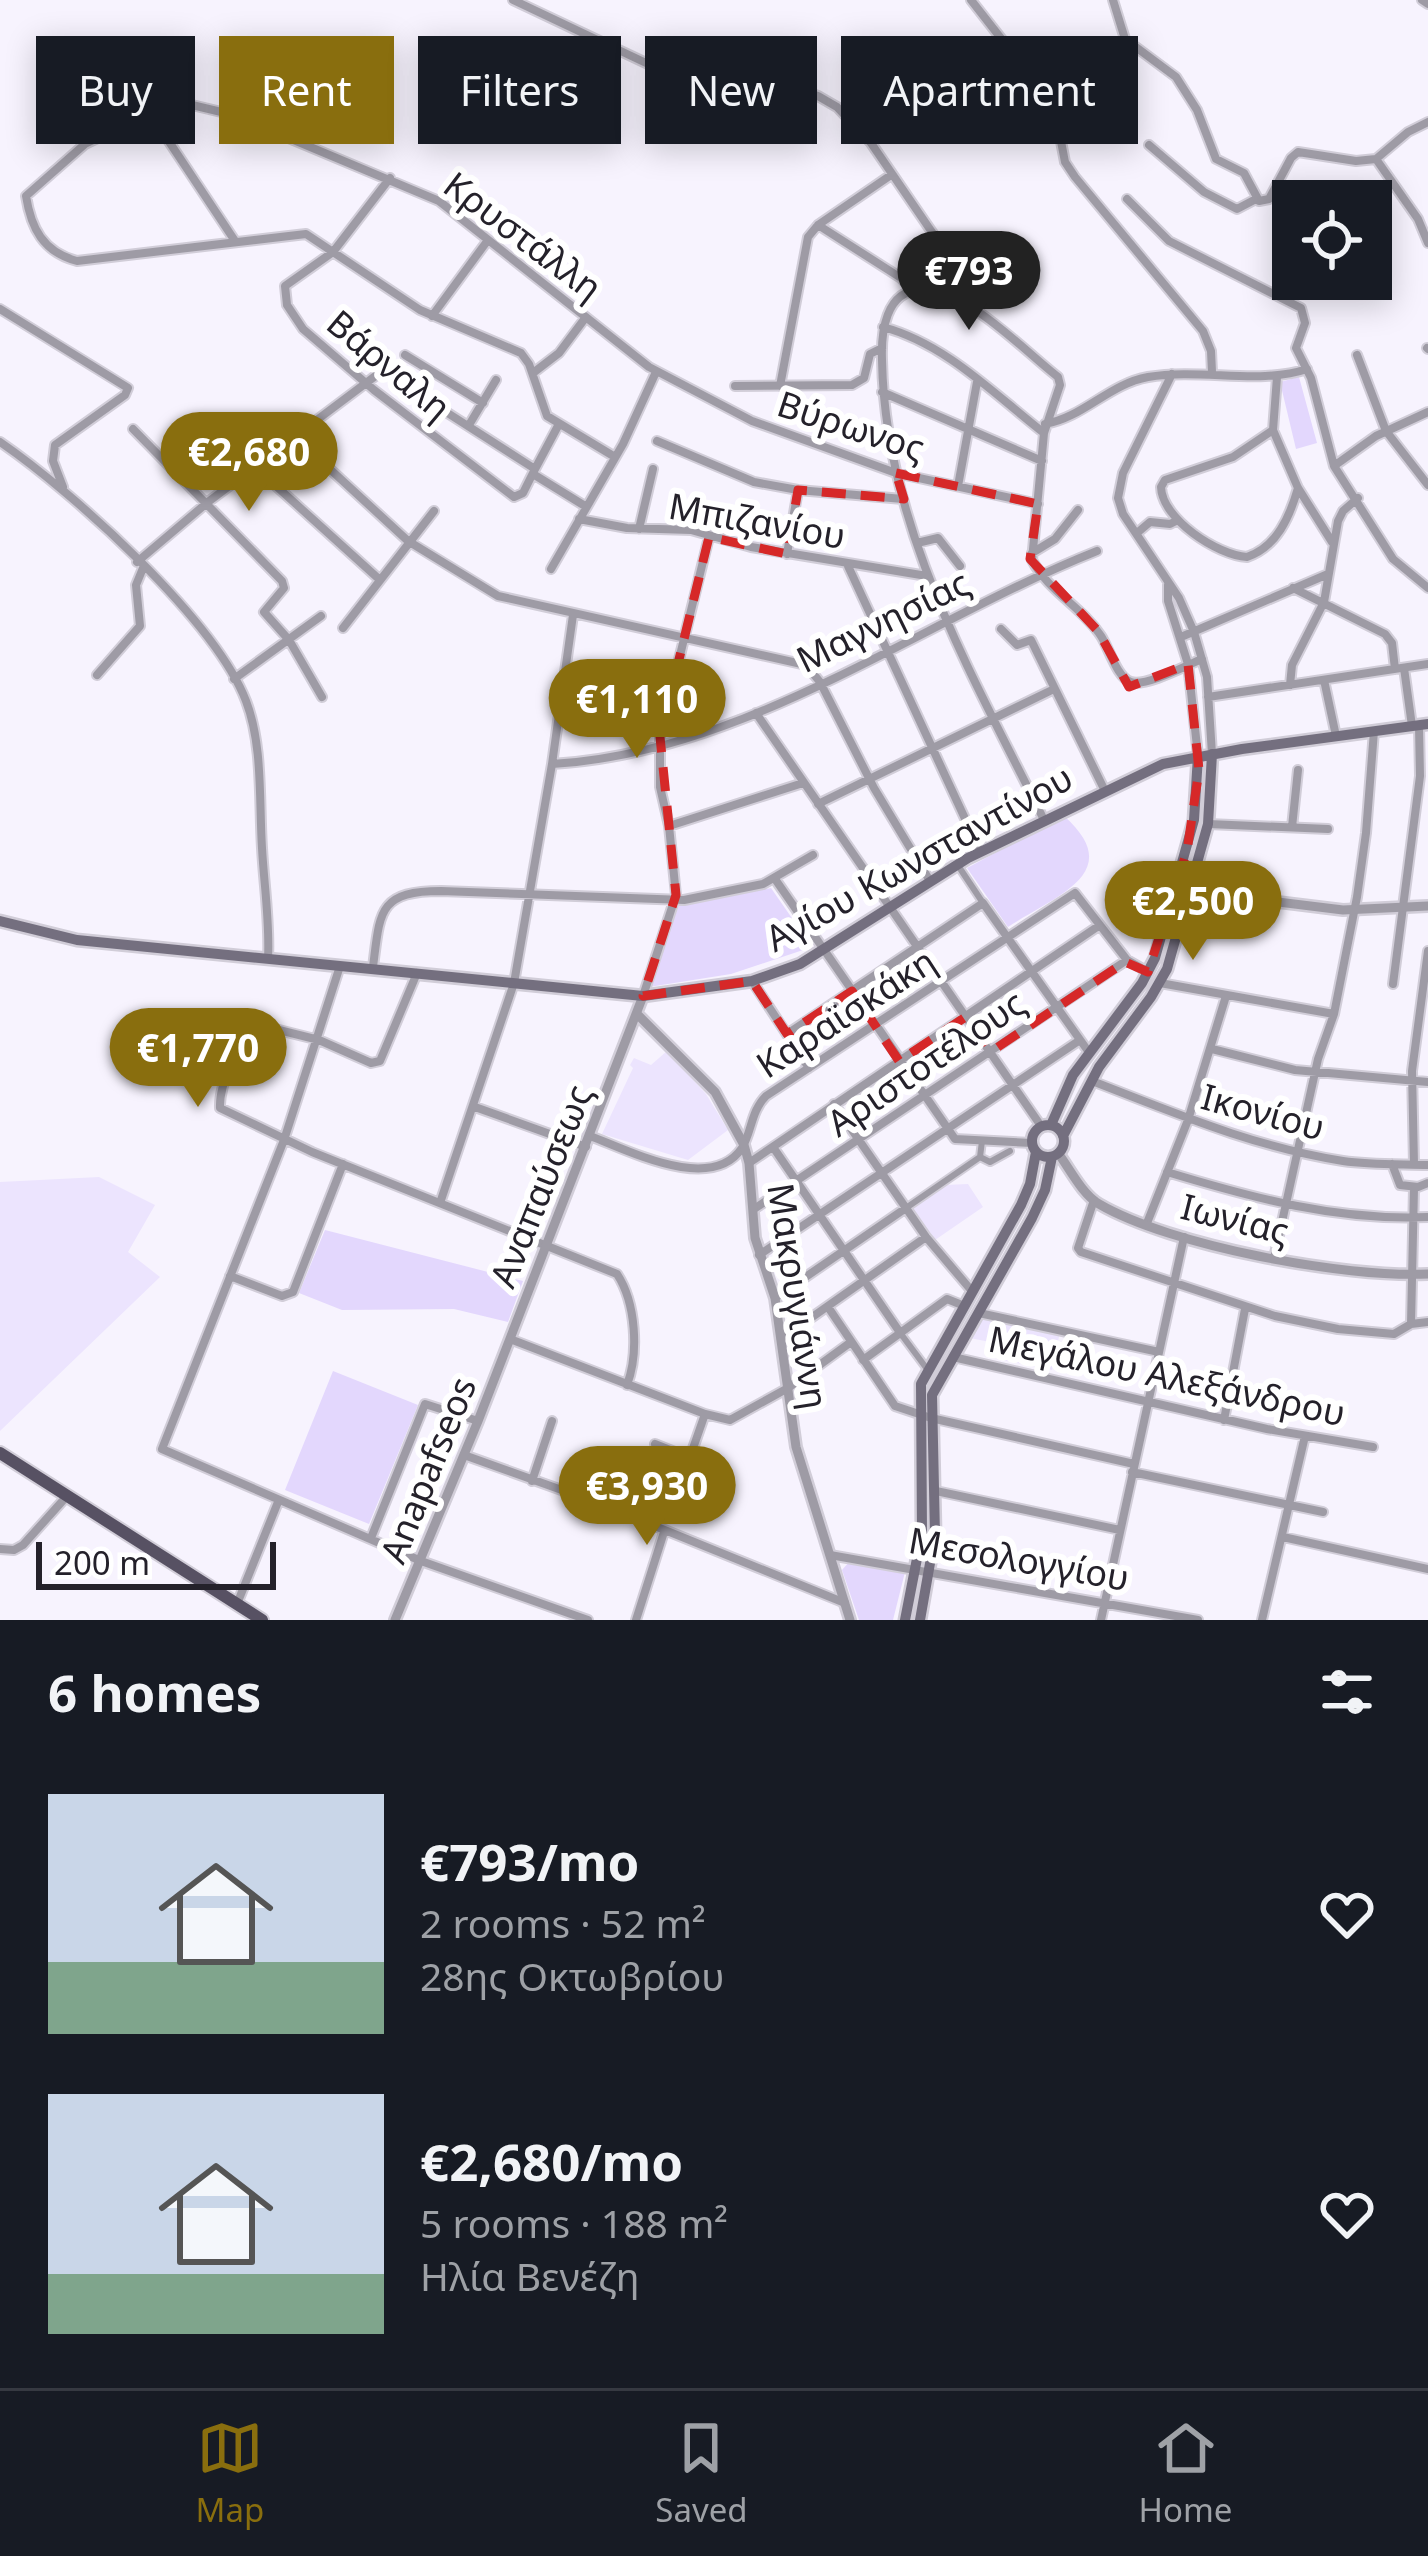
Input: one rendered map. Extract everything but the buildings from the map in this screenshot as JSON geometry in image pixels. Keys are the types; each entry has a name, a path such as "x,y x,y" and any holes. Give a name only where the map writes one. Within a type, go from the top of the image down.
{"main road":[{"name":"Αγίου Κωνσταντίνου","path":"0,921 64,938 646,996 752,981 793,968 980,851 1163,764 1420,726"},
{"path":"905,1620 925,1569 924,1416 951,1357 1032,1218 1090,1080 1160,983 1208,824 1212,754"},
{"path":"920,1620 936,1491 920,1390 927,1369 1021,1205 1030,1184 1032,1135 1046,1126 1088,1052 1148,972 1195,820 1198,756"},
{"path":"1046,1126 1063,1136"},
{"path":"1034,1148 1055,1155"},
{"path":"0,1453 262,1620"}],"street":[{"path":"513,0 686,82 692,75 685,56 692,53 826,100 862,133 952,262 951,278 932,291"},
{"path":"971,0 1006,46 1028,98 1059,131 1069,168 1203,331 1212,372"},
{"path":"1113,0 1125,39 1169,70 1198,110 1214,155 1244,172 1256,199 1263,202 1269,200 1298,152 1376,160 1408,132 1428,122"},
{"name":"Κρυστάλλη","path":"195,107 212,108 439,201 656,372"},
{"name":"Κρυστάλλη","path":"85,144 26,196 34,231 52,249 73,260 103,260 236,241"},
{"path":"171,144 236,241 299,233 432,316 516,350 527,359 545,413 615,457"},
{"path":"1149,145 1204,192 1237,209 1256,199"},
{"path":"1376,160 1427,235"},
{"path":"780,386 807,240 818,225 891,175"},
{"name":"Βάρναλη","path":"390,178 333,252 287,283 285,302 297,322 367,384 514,497 523,494 534,471"},
{"path":"1127,199 1169,241 1272,292"},
{"path":"818,225 914,291"},
{"path":"432,316 488,240"},
{"path":"1044,820 946,621 916,543 896,473 882,392 883,327 894,304 914,291 932,291 987,318 1060,380 1045,428 1031,553 1039,574 1098,631 1129,681 1149,680 1202,659"},
{"path":"1289,300 1305,314 1296,348 1307,369 1334,466 1394,559 1428,588"},
{"path":"0,309 128,388 125,395 55,446 52,461 64,488"},
{"path":"533,373 559,353 586,317"},
{"path":"883,327 920,338 1045,428"},
{"path":"735,386 856,384 866,376 870,354 881,347"},
{"path":"405,355 483,403"},
{"path":"1357,356 1385,431 1428,485"},
{"path":"1045,428 1131,381 1212,372 1276,377 1307,369"},
{"path":"98,675 140,626 136,585 140,565 208,502 379,373 388,372 585,506"},
{"path":"551,568 615,457 656,372"},
{"name":"Βύρωνος","path":"656,372 752,421 896,473 1038,504"},
{"path":"1172,374 1119,484 1121,510 1179,598 1194,632 1208,697 1212,754"},
{"path":"1276,377 1273,430 1298,488 1333,543"},
{"path":"469,425 496,380"},
{"path":"958,486 977,381"},
{"path":"882,392 1042,461"},
{"path":"1334,466 1385,431 1428,412"},
{"path":"534,471 559,424"},
{"path":"133,429 282,580 284,588 265,612 289,640 322,697"},
{"path":"1273,430 1233,457 1164,481 1162,501 1178,520 1228,553 1247,557 1275,538 1298,488"},
{"path":"295,437 408,541 493,593 806,665 820,682 869,778 930,880"},
{"path":"657,441 740,478 798,490 904,499"},
{"path":"0,442 64,488 201,628 235,679 255,738 268,959"},
{"path":"255,466 380,580"},
{"path":"639,529 653,469"},
{"path":"787,554 798,490"},
{"path":"1290,685 1292,665 1324,602 1340,515 1358,498"},
{"path":"1031,553 1055,539 1078,510"},
{"path":"343,628 434,511"},
{"name":"Μπιζανίου","path":"579,518 639,529 691,530 787,554 927,576"},
{"path":"1137,533 1150,522 1178,520"},
{"path":"639,1016 675,901 669,826 660,787 665,710 710,537"},
{"path":"916,543 938,538 960,566"},
{"name":"Μαγνησίας","path":"552,764 660,749 755,712 1097,550"},
{"path":"848,564 980,851"},
{"path":"1181,637 1328,574"},
{"path":"1168,584 1168,601 1188,664 1198,756"},
{"path":"1293,588 1385,634 1420,726 1420,776 1393,984"},
{"path":"440,1204 514,983 573,615"},
{"path":"235,679 321,616"},
{"path":"1001,629 1018,645 1031,640 1105,790"},
{"path":"1208,697 1428,664"},
{"path":"1324,680 1336,736"},
{"path":"818,803 1054,689"},
{"path":"755,712 1046,1126"},
{"path":"1274,1258 1315,1072 1334,1014 1354,910 1366,833 1373,731"},
{"path":"1292,827 1298,770"},
{"path":"669,826 728,811 803,783"},
{"path":"1208,824 1328,830"},
{"path":"374,967 379,919 395,897 423,891 675,901 775,879 812,855"},
{"path":"957,864 1088,1052"},
{"path":"775,879 956,1140 1034,1148"},
{"path":"1190,891 1354,910 1428,906"},
{"name":"Καραϊσκάκη","path":"744,1145 762,1099 1072,895 1080,895 1101,924"},
{"path":"787,1034 983,903"},
{"path":"749,1163 1101,924 1127,960 1148,972"},
{"path":"1414,1164 1412,1080 1428,951"},
{"name":"Αριστοτέλους","path":"754,1209 1127,960"},
{"path":"340,965 284,1140 164,1452 422,1561 588,1620"},
{"path":"418,971 380,1061 371,1063 319,1040 252,1026 219,1099 225,1113 610,1270 621,1278 635,1352 627,1385"},
{"path":"752,981 809,1068"},
{"path":"1160,983 1334,1014"},
{"path":"1147,1223 1188,1120 1226,996"},
{"name":"Αναπαύσεως","path":"509,1339 639,1016"},
{"name":"Μακρυγιάννη","path":"639,1016 715,1092 744,1145 760,1255 775,1298 799,1460 850,1620"},
{"path":"760,1255 1080,1040"},
{"path":"1212,1049 1315,1072 1428,1082"},
{"name":"Ικονίου","path":"1090,1080 1188,1120 1299,1152 1346,1161 1428,1165"},
{"path":"834,1104 926,1238 971,1290"},
{"path":"475,1107 690,1169 721,1163 744,1145"},
{"path":"775,1298 980,1156 982,1142"},
{"path":"773,1147 927,1369"},
{"path":"980,1156 990,1162 1010,1151"},
{"name":"Ιωνίας","path":"1055,1155 1094,1200 1184,1236 1334,1269 1428,1274"},
{"path":"230,1276 282,1296 293,1292 343,1164"},
{"path":"1392,1164 1397,1182 1414,1188 1428,1183"},
{"path":"1167,1172 1286,1206 1345,1215 1428,1217"},
{"path":"1411,1324 1414,1188"},
{"path":"1094,1200 1078,1250 1245,1309 1376,1333 1400,1333 1411,1324 1428,1322"},
{"path":"1101,1620 1184,1236"},
{"path":"781,1339 926,1238"},
{"path":"862,1360 947,1299 962,1305"},
{"path":"828,1307 893,1405 1323,1512"},
{"path":"1224,1420 1245,1309"},
{"path":"976,1312 1159,1352"},
{"path":"509,1339 731,1420 788,1388 851,1342"},
{"name":"Anapafseos","path":"395,1620 509,1339"},
{"name":"Μεγάλου Αλεξάνδρου","path":"951,1357 1224,1420 1372,1447"},
{"path":"370,1538 425,1404 478,1421"},
{"path":"655,1444 691,1454 705,1414"},
{"path":"532,1481 553,1421"},
{"path":"1262,1620 1305,1436"},
{"path":"464,1455 598,1503 845,1603"},
{"path":"936,1491 1120,1530"},
{"path":"0,1549 23,1545 67,1496"},
{"path":"236,1604 278,1502"},
{"path":"636,1620 664,1532"},
{"path":"1283,1537 1428,1570"},
{"name":"Μεσολογγίου","path":"830,1555 1198,1620"}],"highlighted area":[{"path":"896,473 1038,504 1030,559 1098,631 1129,687 1188,664 1199,770 1187,851 1148,972 1125,962 992,1051 967,1016 899,1061 852,991 787,1034 752,981 643,996 676,895 660,737 709,537 787,554 798,490 904,499"}],"shaded area":[{"path":"1299,377 1317,443 1296,449 1280,382"},
{"path":"1064,816 1082,836 1089,853 1087,868 1063,893 1008,927 967,868"},
{"path":"771,888 812,947 731,974 649,987 679,905"},
{"path":"667,1051 706,1094 728,1130 688,1160 602,1134 634,1058 651,1065"},
{"path":"99,1177 155,1205 128,1252 160,1277 0,1431 0,1182"},
{"path":"968,1184 983,1207 935,1240 912,1208 945,1185"},
{"path":"325,1230 523,1281 508,1322 454,1309 342,1310 299,1293"},
{"path":"983,1316 1060,1332 1052,1370 1002,1360 1005,1345 970,1338"},
{"path":"333,1371 418,1405 369,1524 285,1490"},
{"path":"850,1561 906,1568 893,1620 859,1620 842,1570"}]}
